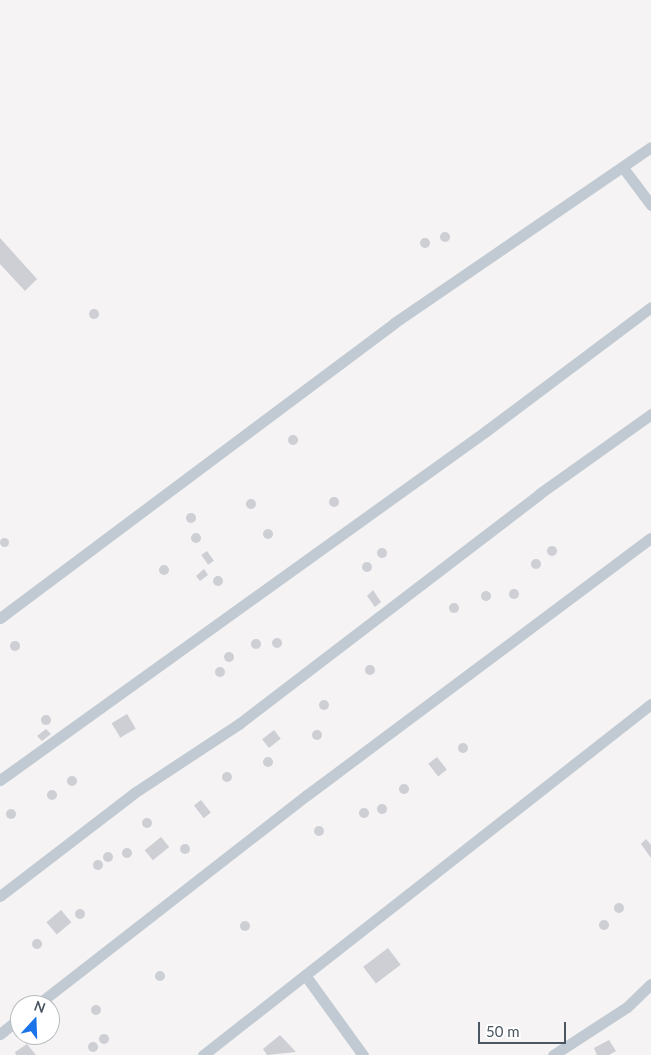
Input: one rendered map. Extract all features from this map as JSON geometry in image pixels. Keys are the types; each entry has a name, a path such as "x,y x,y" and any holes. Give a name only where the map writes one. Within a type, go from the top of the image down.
{"street":[{"path":"0,618 394,323 624,169 651,147"},
{"path":"624,169 651,205"},
{"path":"0,780 486,431 651,307"},
{"path":"0,896 134,793 240,723 539,494 651,414"},
{"path":"50,995 307,795 651,538"},
{"path":"203,1055 651,704"},
{"path":"305,974 362,1055"},
{"path":"553,1055 627,1007 651,984"},
{"path":"0,1034 10,1026"}],"building":[{"path":"443,232 447,232 450,237 449,241 443,242 440,239 440,235"},
{"path":"0,238 37,279 25,291 0,264"},
{"path":"423,238 427,238 430,243 429,247 423,248 420,245 420,241"},
{"path":"92,309 96,309 99,314 98,318 92,319 89,316 89,312"},
{"path":"291,435 295,435 298,440 297,444 291,445 288,442 288,438"},
{"path":"332,497 336,497 339,502 338,506 332,507 329,504 329,500"},
{"path":"249,499 253,499 256,504 255,508 249,509 246,506 246,502"},
{"path":"189,513 193,513 196,518 195,522 189,523 186,520 186,516"},
{"path":"266,529 270,529 273,534 272,538 266,539 263,536 263,532"},
{"path":"194,533 198,533 201,538 200,542 194,543 191,540 191,536"},
{"path":"4,537 9,542 4,547 -1,542"},
{"path":"550,546 554,546 557,551 556,555 550,556 547,553 547,549"},
{"path":"380,548 384,548 387,553 386,557 380,558 377,555 377,551"},
{"path":"207,551 214,561 208,565 201,555"},
{"path":"534,559 538,559 541,564 540,568 534,569 531,566 531,562"},
{"path":"365,562 369,562 372,567 371,571 365,572 362,569 362,565"},
{"path":"162,565 166,565 169,570 168,574 162,575 159,572 159,568"},
{"path":"204,569 208,575 200,581 196,576"},
{"path":"216,576 220,576 223,581 222,585 216,586 213,583 213,579"},
{"path":"512,589 516,589 519,594 518,598 512,599 509,596 509,592"},
{"path":"373,590 381,602 375,607 367,596"},
{"path":"484,591 488,591 491,596 490,600 484,601 481,598 481,594"},
{"path":"452,603 456,603 459,608 458,612 452,613 449,610 449,606"},
{"path":"275,638 279,638 282,643 281,647 275,648 272,645 272,641"},
{"path":"254,639 258,639 261,644 260,648 254,649 251,646 251,642"},
{"path":"13,641 17,641 20,646 19,650 13,651 10,648 10,644"},
{"path":"227,652 231,652 234,657 233,661 227,662 224,659 224,655"},
{"path":"368,665 372,665 375,670 374,674 368,675 365,672 365,668"},
{"path":"218,667 222,667 225,672 224,676 218,677 215,674 215,670"},
{"path":"322,700 326,700 329,705 328,709 322,710 319,707 319,703"},
{"path":"127,714 136,729 120,738 112,723"},
{"path":"44,715 48,715 51,720 50,724 44,725 41,722 41,718"},
{"path":"46,729 51,734 42,741 37,736"},
{"path":"274,730 281,739 269,748 262,739"},
{"path":"315,730 319,730 322,735 321,739 315,740 312,737 312,733"},
{"path":"461,743 465,743 468,748 467,752 461,753 458,750 458,746"},
{"path":"266,757 270,757 273,762 272,766 266,767 263,764 263,760"},
{"path":"437,757 447,770 438,776 428,764"},
{"path":"225,772 229,772 232,777 231,781 225,782 222,779 222,775"},
{"path":"70,776 74,776 77,781 76,785 70,786 67,783 67,779"},
{"path":"402,784 406,784 409,789 408,793 402,794 399,791 399,787"},
{"path":"50,790 54,790 57,795 56,799 50,800 47,797 47,793"},
{"path":"201,800 211,813 204,818 194,806"},
{"path":"380,804 384,804 387,809 386,813 380,814 377,811 377,807"},
{"path":"362,808 366,808 369,813 368,817 362,818 359,815 359,811"},
{"path":"9,809 13,809 16,814 15,818 9,819 6,816 6,812"},
{"path":"145,818 149,818 152,823 151,827 145,828 142,825 142,821"},
{"path":"317,826 321,826 324,831 323,835 317,836 314,833 314,829"},
{"path":"161,837 169,847 153,860 145,850"},
{"path":"646,839 651,845 651,858 641,844"},
{"path":"183,844 187,844 190,849 189,853 183,854 180,851 180,847"},
{"path":"125,848 129,848 132,853 131,857 125,858 122,855 122,851"},
{"path":"106,852 110,852 113,857 112,861 106,862 103,859 103,855"},
{"path":"96,860 100,860 103,865 102,869 96,870 93,867 93,863"},
{"path":"617,903 621,903 624,908 623,912 617,913 614,910 614,906"},
{"path":"78,909 82,909 85,914 84,918 78,919 75,916 75,912"},
{"path":"61,910 71,922 57,934 46,922"},
{"path":"602,920 606,920 609,925 608,929 602,930 599,927 599,923"},
{"path":"243,921 247,921 250,926 249,930 243,931 240,928 240,924"},
{"path":"35,939 39,939 42,944 41,948 35,949 32,946 32,942"},
{"path":"388,948 401,965 376,983 363,967"},
{"path":"158,971 162,971 165,976 164,980 158,981 155,978 155,974"},
{"path":"94,1005 98,1005 101,1010 100,1014 94,1015 91,1012 91,1008"},
{"path":"102,1034 106,1034 109,1039 108,1043 102,1044 99,1041 99,1037"},
{"path":"280,1035 296,1052 267,1055 263,1049"},
{"path":"609,1040 616,1051 609,1055 597,1055 594,1048"},
{"path":"91,1042 95,1042 98,1047 97,1051 91,1052 88,1049 88,1045"},
{"path":"28,1045 36,1055 16,1055 15,1052"}]}
